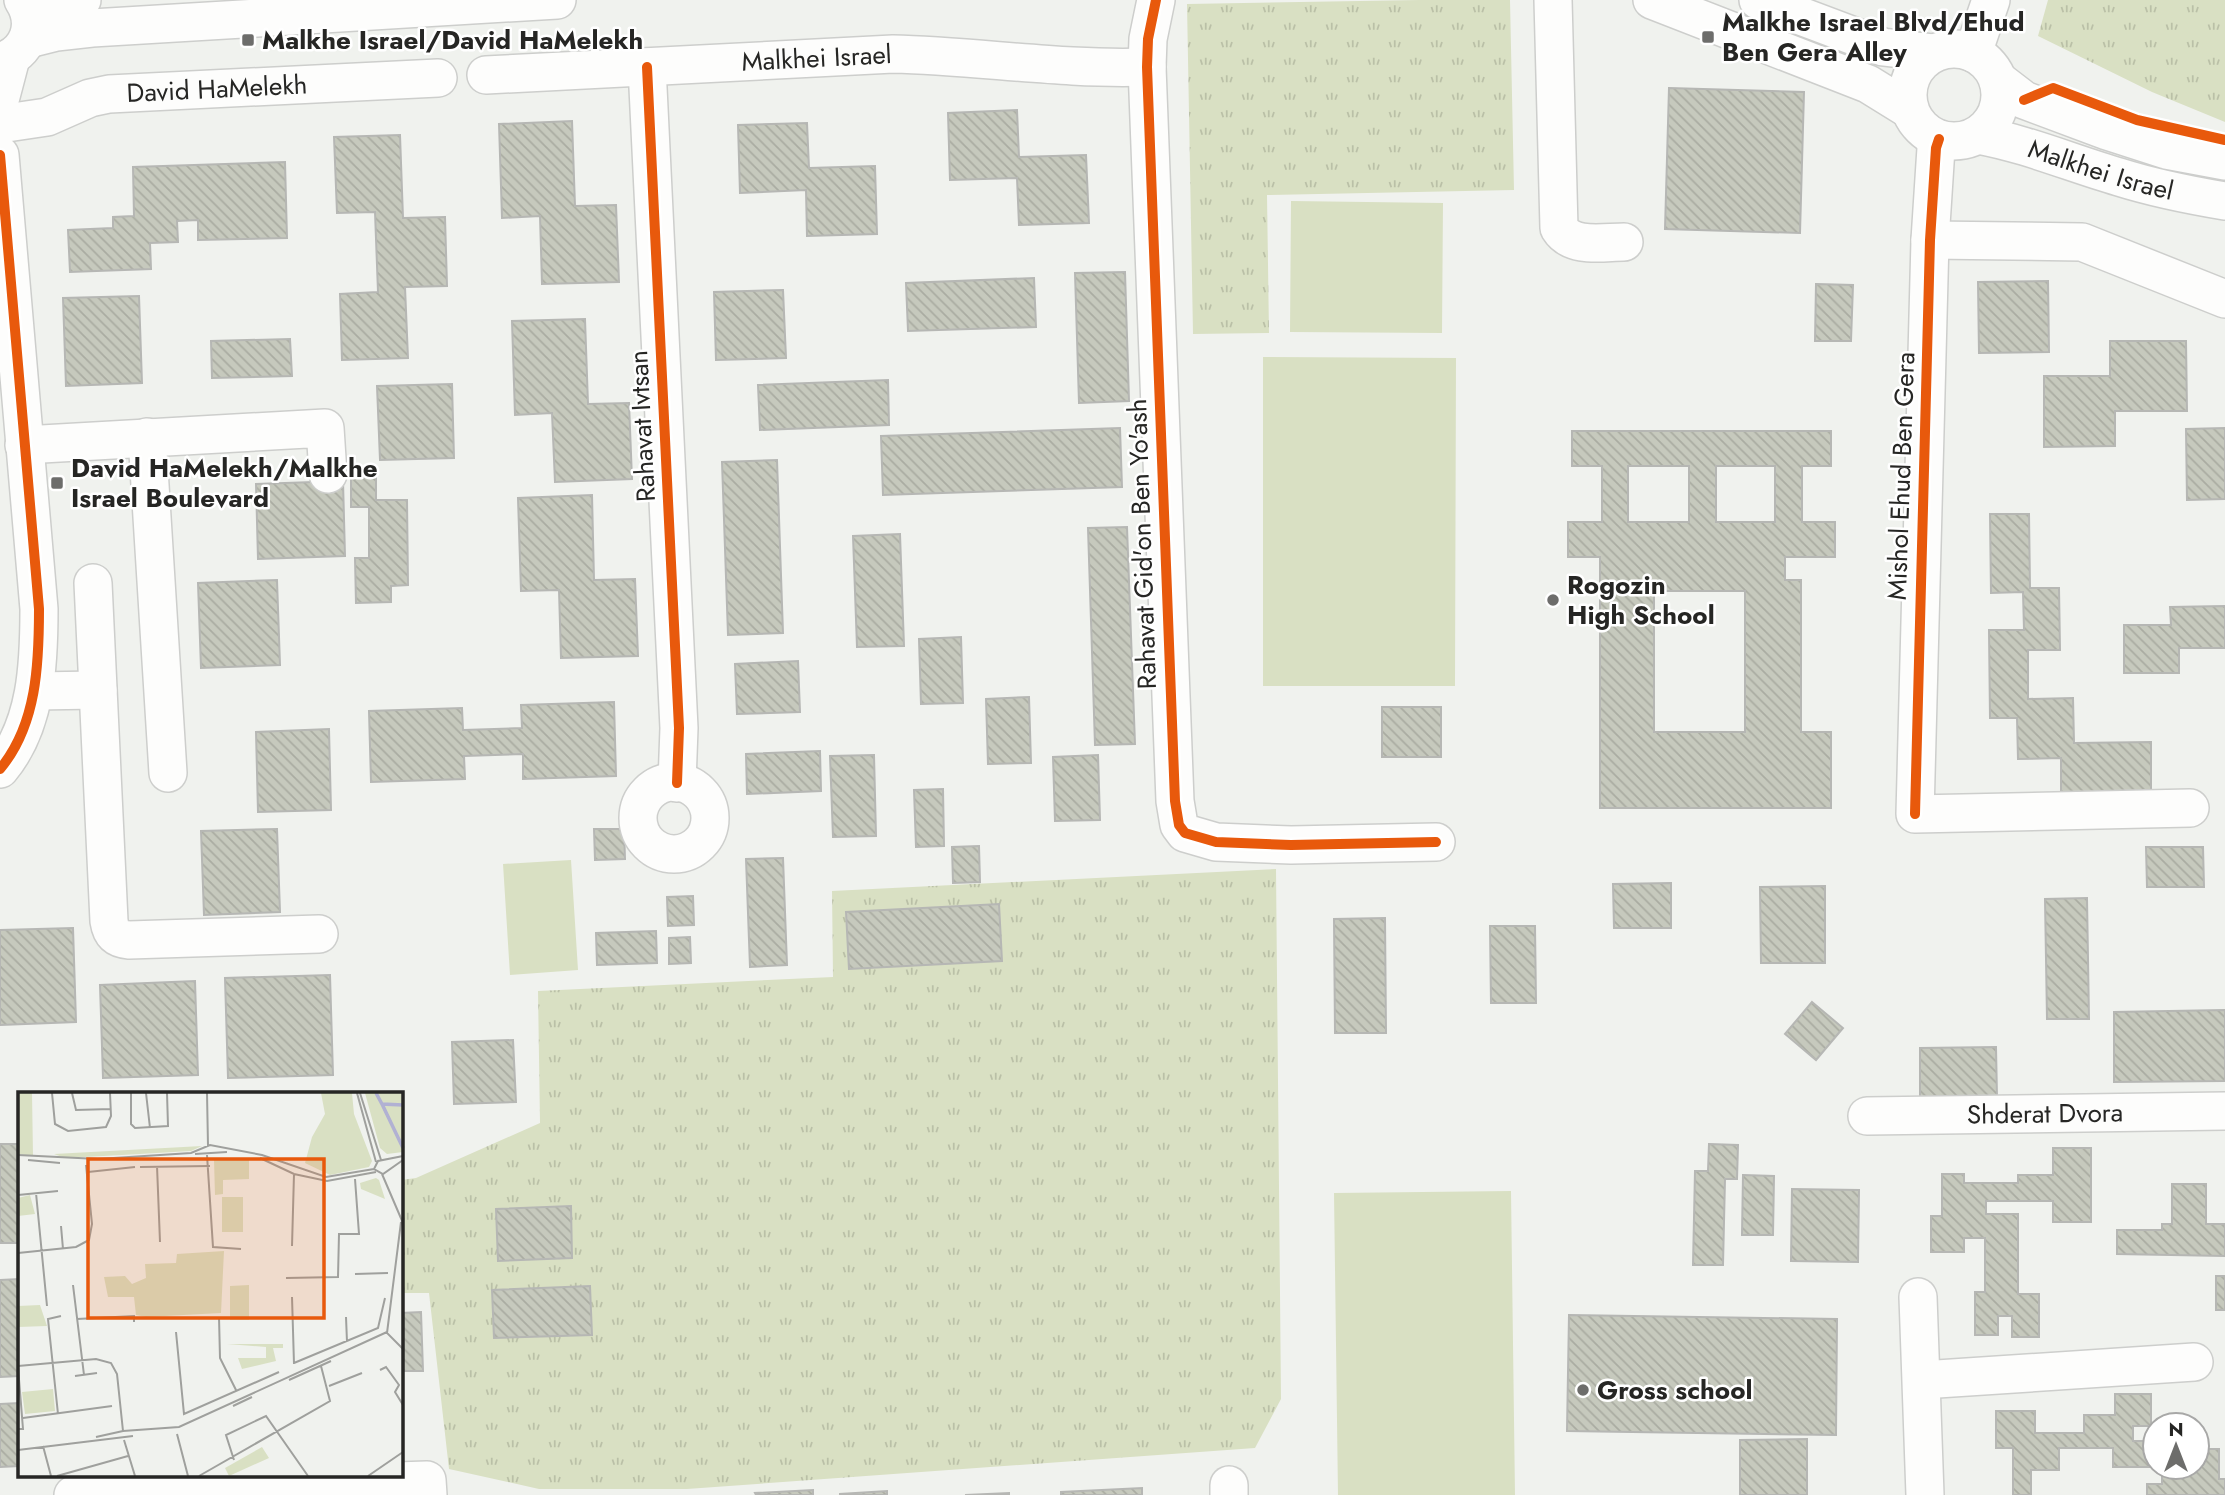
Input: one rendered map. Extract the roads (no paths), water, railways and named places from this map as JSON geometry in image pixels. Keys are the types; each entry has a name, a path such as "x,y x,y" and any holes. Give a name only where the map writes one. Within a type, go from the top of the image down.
{"street":[{"path":"0,100 13,53 31,21 23,0"},
{"path":"57,0 82,0"},
{"path":"13,53 56,32 92,28 557,0"},
{"name":"Rahavat Gid'on Ben Yo'ash","path":"1133,0 1146,68"},
{"name":"Rahavat Gid'on Ben Yo'ash","path":"1156,0 1148,38 1146,68 1175,801 1179,825 1185,833 1193,837 1231,844 1436,842"},
{"path":"1553,0 1559,228 1570,239 1578,242 1624,242"},
{"path":"1652,0 1868,84 1910,110"},
{"path":"1758,0 1883,47 1934,53"},
{"path":"1973,53 1990,0"},
{"path":"1961,49 1973,53 1984,59 1998,80 2001,95 1998,111 1990,125 1978,135 1951,142 1926,132 1916,122 1907,96 1909,83 1923,60 1934,53 1961,49"},
{"name":"Malkhei Israel","path":"486,75 893,54 955,55 1073,67 1146,68"},
{"name":"Rahavat Ivtsan","path":"647,67 678,714 677,783"},
{"name":"David HaMelekh","path":"0,124 47,117 90,98 109,94 438,78"},
{"name":"Malkhei Israel","path":"1998,80 2024,100 2107,131 2166,150 2225,161"},
{"name":"Malkhei Israel","path":"1978,135 2006,140 2118,177 2225,201"},
{"name":"Mishol Ehud Ben Gera","path":"1939,139 1936,148 1930,240 1915,814 2190,808"},
{"path":"0,155 39,608 35,691 15,744 0,769"},
{"path":"1930,240 2082,242 2225,299"},
{"path":"24,445 325,428 328,474"},
{"path":"147,437 168,774"},
{"path":"93,583 109,921 113,934 129,940 319,934"},
{"path":"35,691 98,690"},
{"name":"Shderat Dvora","path":"1867,1116 2225,1111"},
{"path":"1918,1297 1925,1495"},
{"path":"1922,1380 2194,1362"},
{"path":"73,1495 427,1480 428,1495"}],"place":[{"name":"Malkhe Israel Blvd/Ehud Ben Gera Alley","path":"1708,37"},
{"name":"Malkhe Israel/David HaMelekh","path":"248,40"},
{"name":"David HaMelekh/Malkhe Israel Boulevard","path":"57,483"},
{"name":"Rogozin High School","path":"1553,600"},
{"name":"Gross school","path":"1583,1390"}]}
